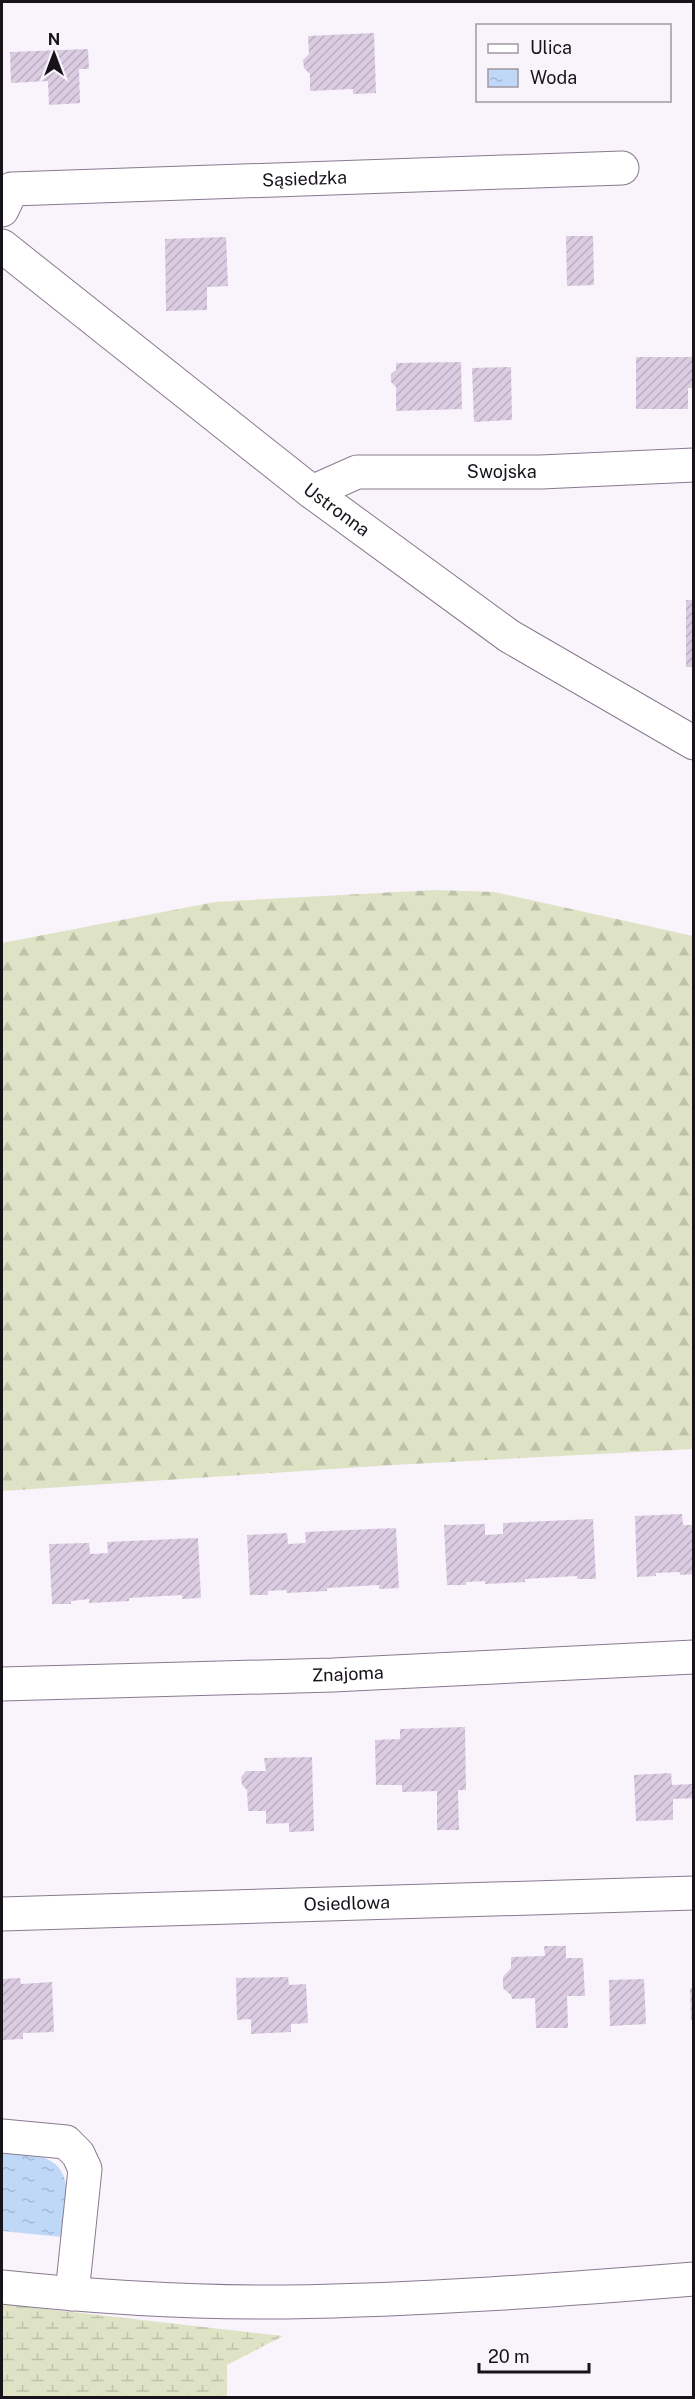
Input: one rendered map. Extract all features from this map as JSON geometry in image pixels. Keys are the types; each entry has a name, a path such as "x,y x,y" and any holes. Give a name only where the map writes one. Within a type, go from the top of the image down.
{"street":[{"name":"Sąsiedzka","path":"2,210 12,189 622,168"},
{"name":"Ustronna","path":"2,246 312,492 509,636 693,743"},
{"name":"Swojska","path":"312,492 357,472 542,472 693,465"},
{"name":"Znajoma","path":"2,1684 333,1675 693,1657"},
{"name":"Osiedlowa","path":"2,1914 693,1893"},
{"path":"2,2136 66,2142 78,2154 84,2169 72,2294"},
{"path":"2,2287 72,2294 182,2300 285,2302 511,2294 693,2279"}],"green space":[{"path":"435,890 494,892 693,936 693,1449 393,1465 2,1491 2,943 215,902"},
{"path":"2,2304 283,2336 227,2365 227,2397 2,2398"}],"water":[{"path":"2,2151 42,2157 58,2167 66,2186 62,2237 2,2231"}],"building":[{"path":"374,33 376,93 353,94 353,89 310,91 310,74 304,68 303,60 309,54 308,36"},
{"path":"88,49 89,69 79,69 80,103 49,105 48,81 11,83 10,52"},
{"path":"566,236 593,236 594,285 567,286"},
{"path":"226,237 228,286 207,287 207,310 166,311 165,239"},
{"path":"636,357 694,357 694,388 688,388 688,409 636,409"},
{"path":"461,362 462,409 396,411 396,387 391,382 391,374 396,370 396,363"},
{"path":"511,367 512,420 474,422 472,368"},
{"path":"686,600 694,600 694,667 686,667"},
{"path":"682,1514 683,1525 694,1525 694,1574 656,1573 656,1576 637,1577 635,1516"},
{"path":"593,1519 596,1579 577,1579 577,1576 525,1579 525,1582 485,1584 485,1581 466,1582 466,1585 447,1585 444,1525 485,1524 485,1535 503,1534 503,1523"},
{"path":"396,1528 399,1588 379,1589 379,1585 327,1588 327,1591 287,1593 286,1590 268,1591 268,1595 250,1595 247,1535 287,1533 288,1544 306,1543 305,1532"},
{"path":"198,1538 201,1598 182,1599 182,1595 89,1603 89,1599 71,1601 71,1604 52,1604 49,1544 89,1543 90,1554 108,1553 107,1542"},
{"path":"465,1727 466,1790 458,1790 459,1830 437,1830 437,1791 402,1792 402,1785 376,1785 375,1740 400,1739 400,1729"},
{"path":"312,1757 314,1831 289,1832 289,1823 266,1824 266,1811 248,1811 247,1790 242,1785 241,1777 246,1771 266,1771 264,1758"},
{"path":"671,1773 672,1785 694,1784 694,1798 673,1799 673,1820 636,1821 634,1775"},
{"path":"544,1946 566,1946 566,1958 583,1958 585,1996 567,1996 568,2028 536,2028 535,1998 512,1999 503,1988 503,1977 511,1968 511,1957 545,1956"},
{"path":"288,1977 289,1985 306,1984 308,2023 291,2024 291,2032 251,2034 251,2019 237,2020 236,1978"},
{"path":"20,1978 21,1984 52,1982 54,2032 23,2033 23,2039 2,2040 2,1979"},
{"path":"644,1979 646,2024 610,2026 609,1980"},
{"path":"690,1988 694,1988 694,2020 691,2020"}]}
